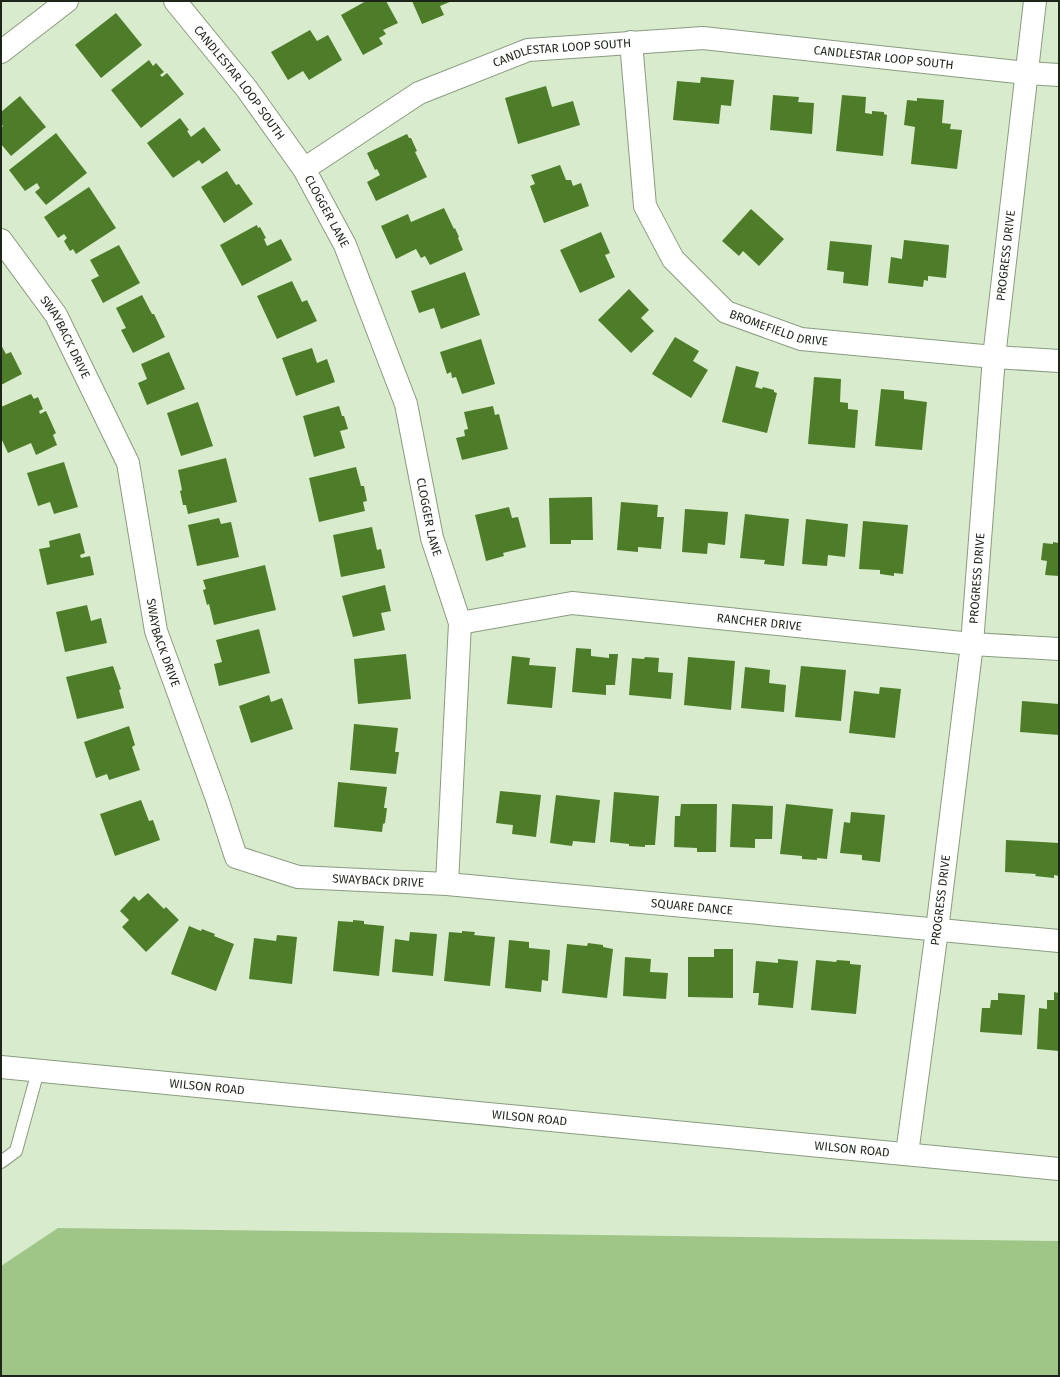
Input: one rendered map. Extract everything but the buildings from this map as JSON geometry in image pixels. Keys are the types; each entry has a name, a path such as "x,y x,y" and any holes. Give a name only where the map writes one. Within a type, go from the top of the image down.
{"street":[{"path":"1,52 67,1"},
{"name":"CANDLESTAR LOOP SOUTH","path":"175,1 246,88 304,169 420,93 528,50 703,38 1026,73 1059,75"},
{"name":"PROGRESS DRIVE","path":"907,1154 937,930 972,644 994,357 1035,1"},
{"name":"BROMEFIELD DRIVE","path":"631,42 644,206 673,259 726,312 802,339 994,357 1059,361"},
{"name":"CLOGGER LANE","path":"304,169 345,245 406,404 432,538 460,623 447,884"},
{"name":"SWAYBACK DRIVE","path":"1,240 56,315 128,463 156,631 217,799 236,857 298,877 447,884"},
{"name":"RANCHER DRIVE","path":"460,623 572,603 972,644 1059,649"},
{"name":"SQUARE DANCE","path":"447,884 1059,941"},
{"name":"WILSON ROAD","path":"1,1067 1059,1169"}],"lane":[{"path":"1,1162 16,1151 38,1071"}],"green space":[{"path":"58,1228 1059,1241 1059,1376 1,1376 1,1266"}]}
